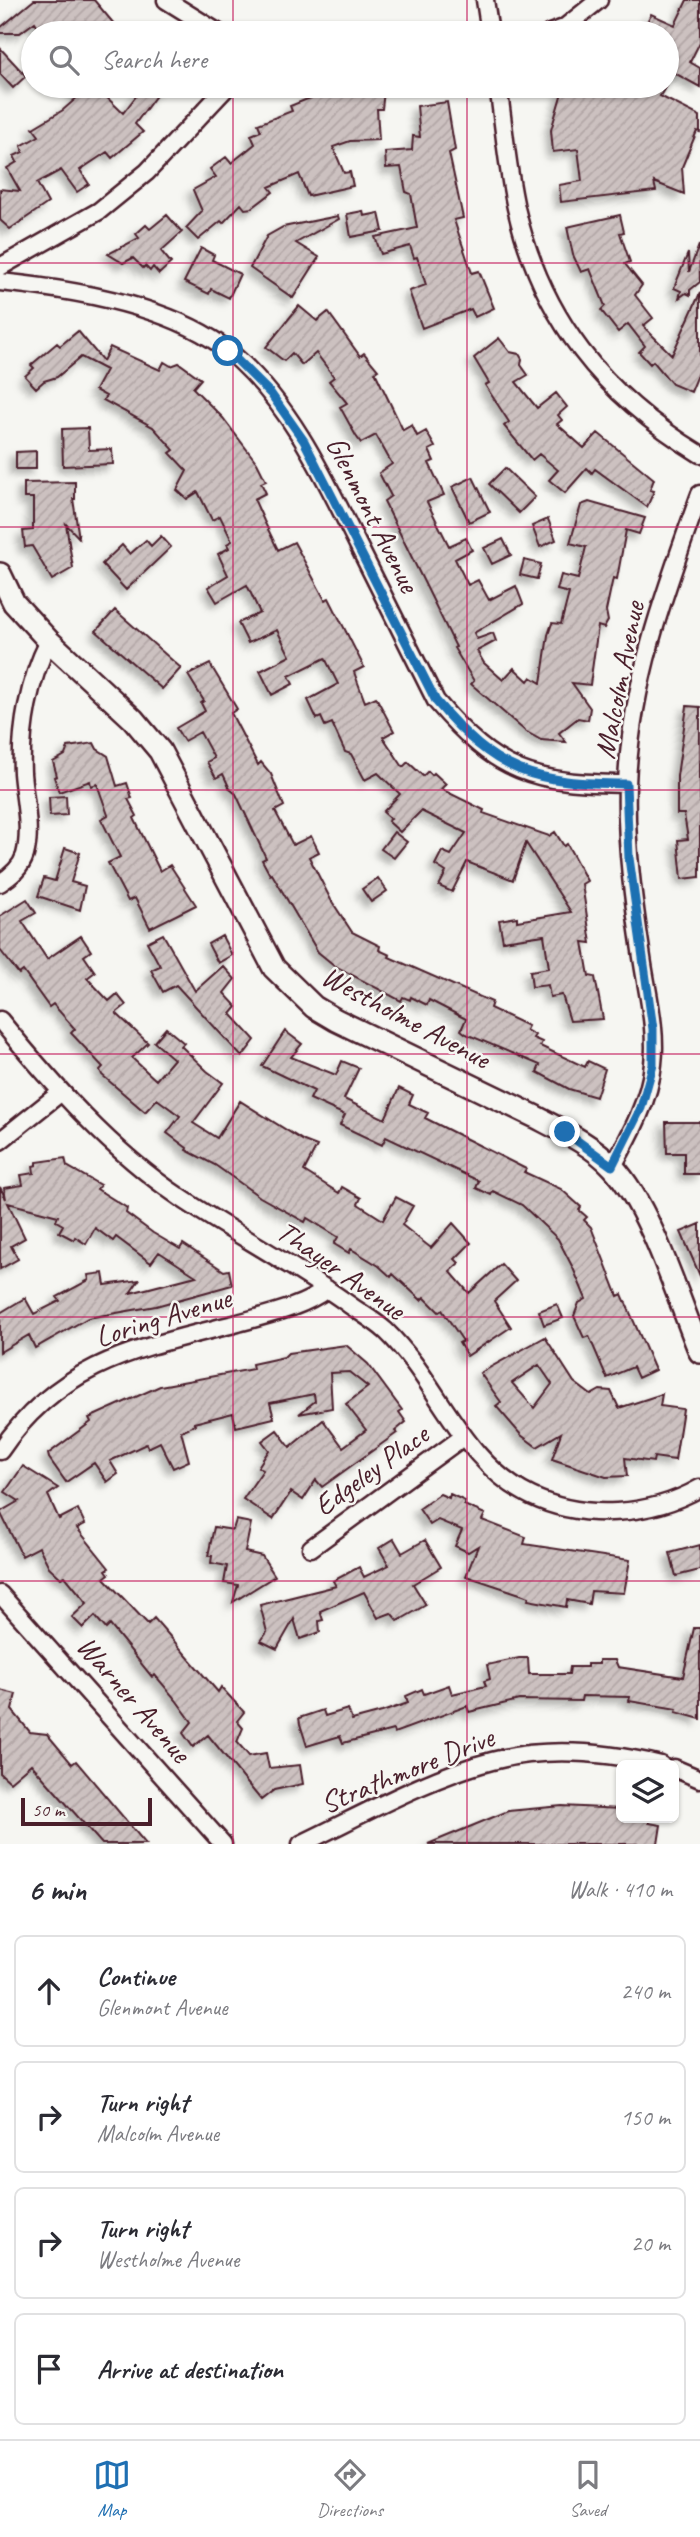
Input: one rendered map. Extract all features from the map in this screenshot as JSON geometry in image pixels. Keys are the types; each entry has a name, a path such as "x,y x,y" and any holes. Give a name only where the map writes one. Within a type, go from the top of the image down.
{"street":[{"path":"166,0 200,21"},
{"path":"485,0 488,21"},
{"path":"574,21 599,0"},
{"path":"0,267 99,211 147,172 217,98"},
{"path":"500,98 516,207 533,267 560,323 591,366 620,393 700,454"},
{"name":"Glenmont Avenue","path":"0,282 71,289 169,318 228,351 271,394 304,441 436,701 466,737 496,758 537,778 572,783 626,784"},
{"name":"Malcolm Avenue","path":"612,1166 641,1108 653,1065 653,1029 629,858 626,784 638,694 657,614 700,494"},
{"name":"Westholme Avenue","path":"0,574 14,603 49,641 133,719 160,751 274,968 292,988 336,1020 546,1122 612,1166 649,1229 700,1352"},
{"path":"0,883 13,874 24,856 28,832 22,771 24,724 37,665 49,641"},
{"name":"Thayer Avenue","path":"0,1020 60,1093 179,1197 327,1289 385,1330 413,1362 463,1437 498,1477 533,1497 573,1508 617,1513 657,1506 700,1489"},
{"path":"0,1141 60,1093"},
{"name":"Loring Avenue","path":"0,1451 15,1428 45,1398 83,1371 136,1349 277,1312 311,1300 327,1289"},
{"name":"Edgeley Place","path":"311,1548 463,1437"},
{"name":"Warner Avenue","path":"0,1594 223,1844"},
{"name":"Strathmore Drive","path":"301,1844 413,1791 492,1760 564,1751 639,1760"},
{"path":"679,1770 700,1779"}],"building":[{"path":"34,0 94,0 112,21 21,21 20,33 0,33 0,28"},
{"path":"687,0 700,0 700,42 690,62 700,68 700,87 679,76 677,21"},
{"path":"651,14 666,21 647,21"},
{"path":"0,48 21,71 21,81 13,88 0,74"},
{"path":"77,98 107,98 123,113 135,98 154,98 135,124 143,132 112,158 107,152 80,170 89,184 77,192 61,170 37,183 48,203 10,229 0,220 0,189 20,191 7,168 17,162 14,156 23,152 21,146 39,136 33,128 63,110"},
{"path":"383,98 382,109 377,109 379,140 350,141 333,147 344,173 350,172 353,186 308,196 299,174 269,187 273,192 252,208 245,209 241,204 223,223 221,221 198,240 186,228 202,211 193,190 216,177 210,169 226,157 231,163 255,144 251,135 261,131 258,124 292,111 290,106 305,100"},
{"path":"560,98 664,98 700,116 700,132 697,131 682,167 684,194 654,182 656,191 561,202 559,185 582,181 578,149 553,152 551,130"},
{"path":"447,102 455,150 449,153 463,218 454,220 472,273 479,271 494,308 475,317 471,309 422,328 409,291 426,285 417,257 414,258 410,246 381,254 375,237 417,228 411,194 406,192 401,167 386,168 385,152 412,150 413,136 420,137 417,106"},
{"path":"363,211 364,216 379,213 383,231 351,237 347,214"},
{"path":"167,215 182,232 161,251 171,263 159,274 153,267 150,271 145,266 143,268 133,258 123,263 108,254 139,238 136,234 146,225 150,229"},
{"path":"620,215 624,232 620,233 630,262 625,264 642,285 635,295 653,318 643,326 672,355 700,293 700,370 691,392 672,384 653,361 650,364 639,352 645,346 628,324 618,332 601,310 605,306 590,269 581,272 573,255 567,227"},
{"path":"338,216 339,219 296,243 319,257 293,298 250,268 267,236 283,227"},
{"path":"699,245 700,282 690,290 690,295 686,293 679,298 681,291 674,288 688,253 689,272"},
{"path":"201,248 214,255 212,260 240,274 229,298 211,289 209,294 184,282"},
{"path":"299,306 317,321 328,312 360,356 364,353 378,370 375,372 403,430 412,425 417,436 426,431 435,447 429,450 434,461 429,463 444,495 427,502 449,546 466,538 472,550 455,559 468,585 478,580 489,600 516,586 523,604 474,633 477,639 493,633 496,641 477,651 484,663 503,680 514,668 528,681 531,677 541,683 548,635 552,623 561,624 569,593 557,590 561,575 578,579 586,547 570,543 581,505 589,502 645,518 639,534 626,530 617,579 613,578 606,611 608,621 604,628 598,626 590,685 572,683 590,708 588,720 578,718 559,733 566,742 541,740 525,731 471,684 474,681 454,648 456,647 384,501 391,496 379,473 392,464 376,435 361,443 340,407 347,403 329,381 334,377 316,353 302,365 292,353 284,361 266,347"},
{"path":"78,331 103,361 110,347 160,370 164,362 171,366 179,363 201,379 193,388 223,418 257,463 266,481 261,483 266,493 254,499 278,550 294,542 325,600 329,598 364,667 354,672 365,702 376,697 394,731 383,737 403,767 408,762 423,776 428,771 432,775 434,773 446,784 441,789 484,810 483,813 549,836 555,832 564,846 567,844 587,881 582,884 591,943 583,942 589,976 595,977 603,1019 570,1021 562,995 550,997 548,985 532,987 530,971 549,968 544,935 503,941 499,920 517,917 517,921 571,912 526,843 513,880 467,862 452,892 439,886 446,872 435,865 442,851 451,855 466,833 421,811 400,832 388,821 391,819 383,812 400,794 378,773 365,780 351,754 345,752 332,723 325,726 321,717 317,719 308,700 338,684 325,658 289,676 293,684 272,695 260,671 290,656 277,630 248,643 238,623 260,613 247,585 217,602 208,587 228,575 218,554 229,548 227,544 232,541 220,516 212,520 198,492 187,499 177,490 187,471 170,453 174,450 153,427 103,400 106,396 95,390 106,370 81,357 57,377 44,381 36,388 25,376 34,368 31,365 57,343 60,346"},
{"path":"499,338 510,352 519,354 522,359 521,365 528,375 516,382 537,408 556,393 567,407 558,415 562,420 557,424 584,448 598,433 654,479 650,490 654,491 647,507 595,469 592,473 587,468 565,493 549,480 558,470 539,454 532,460 504,426 509,422 485,385 489,383 474,358"},
{"path":"88,428 89,450 112,449 113,464 63,466 62,429"},
{"path":"36,451 36,469 16,469 16,452"},
{"path":"505,468 535,497 519,513 489,484"},
{"path":"473,477 490,512 469,522 452,487"},
{"path":"75,482 73,499 79,538 66,524 73,568 52,580 32,546 25,547 23,531 33,530 33,498 24,498 24,483"},
{"path":"548,519 556,540 540,547 532,526"},
{"path":"161,536 171,547 126,590 102,564 122,545 130,554 146,540 151,546"},
{"path":"503,539 511,555 492,564 484,548"},
{"path":"524,560 541,564 537,579 520,575"},
{"path":"115,610 181,668 162,689 96,631"},
{"path":"210,664 237,709 231,713 258,765 261,762 271,774 284,806 275,811 293,845 311,836 319,852 309,857 331,900 352,932 380,946 379,950 390,955 389,957 492,1002 490,1008 528,1026 526,1030 535,1035 533,1038 542,1042 540,1046 585,1067 588,1061 605,1069 596,1097 569,1089 537,1072 540,1065 466,1034 461,1030 466,1019 429,1000 427,1005 411,997 410,1000 403,997 401,1001 335,966 318,952 262,860 266,858 236,794 230,789 223,774 216,778 207,762 214,758 200,732 184,741 176,728 205,711 201,703 204,701 188,675"},
{"path":"687,706 700,707 700,877 682,879 678,840 688,839 684,814 677,814 677,776"},
{"path":"94,743 97,749 108,756 117,786 127,783 132,798 128,799 137,816 134,818 160,871 170,865 196,905 150,928 135,898 128,901 108,863 120,857 101,819 108,815 97,784 91,786 90,781 59,792 54,777 57,776 53,762 65,755 68,747"},
{"path":"66,796 67,815 50,816 49,797"},
{"path":"394,832 407,842 394,858 381,849"},
{"path":"65,848 80,853 71,882 85,886 80,910 38,896 44,878 55,881"},
{"path":"378,878 387,891 371,902 362,889"},
{"path":"27,899 36,913 22,921 47,959 81,936 91,951 84,956 95,972 87,978 109,1001 117,994 126,1005 116,1013 148,1043 132,1058 156,1080 174,1059 154,1042 166,1028 184,1043 181,1046 223,1083 193,1123 217,1138 240,1101 304,1141 317,1146 304,1171 339,1193 342,1187 361,1198 358,1204 383,1220 396,1197 413,1206 402,1225 431,1248 453,1223 471,1243 455,1259 459,1263 450,1271 469,1293 501,1264 516,1281 494,1301 511,1327 467,1356 459,1343 463,1341 442,1310 439,1312 424,1297 421,1300 393,1274 391,1277 379,1266 351,1249 349,1253 334,1244 338,1237 307,1218 305,1222 260,1197 215,1165 186,1150 187,1148 167,1133 180,1116 157,1099 145,1112 102,1075 100,1070 103,1067 71,1033 75,1029 53,1004 49,1007 23,971 19,974 0,950 0,916"},
{"path":"163,934 195,991 223,966 235,979 224,993 237,1007 231,1014 255,1040 242,1057 176,985 163,992 151,970 160,966 147,942"},
{"path":"222,936 232,955 218,963 208,944"},
{"path":"285,1031 302,1044 291,1057 336,1075 342,1061 359,1068 344,1099 385,1119 399,1088 413,1095 409,1104 428,1113 425,1118 526,1169 524,1172 561,1189 581,1207 579,1210 587,1217 584,1220 591,1227 618,1296 622,1294 655,1370 638,1378 633,1367 607,1378 589,1336 584,1338 574,1316 579,1303 586,1299 573,1268 558,1239 522,1205 493,1191 491,1195 476,1188 479,1181 386,1137 382,1145 340,1125 345,1115 310,1099 314,1091 262,1066"},
{"path":"666,1122 700,1122 700,1174 684,1174 684,1153 667,1153"},
{"path":"65,1158 67,1166 100,1185 97,1189 127,1208 126,1213 153,1233 180,1249 183,1244 224,1271 229,1270 232,1285 156,1306 88,1318 35,1348 29,1335 0,1352 0,1313 25,1298 34,1314 60,1301 57,1297 89,1280 88,1275 103,1273 105,1285 139,1280 130,1293 196,1276 159,1252 151,1263 116,1237 113,1241 95,1228 86,1244 75,1237 74,1240 59,1232 63,1225 56,1221 58,1216 8,1203 25,1238 11,1246 18,1259 0,1269 0,1187 6,1199 4,1188 23,1185 21,1175 34,1173 33,1166 37,1165 37,1162"},
{"path":"700,1224 700,1276 681,1232"},
{"path":"557,1304 563,1318 544,1325 539,1311"},
{"path":"545,1337 574,1382 591,1395 600,1390 611,1391 619,1408 662,1394 660,1406 683,1409 675,1460 654,1457 653,1462 625,1458 627,1476 606,1477 552,1459 561,1433 537,1447 521,1435 496,1406 501,1402 480,1373","holes":["539,1365 552,1384 534,1408 512,1383"]},
{"path":"346,1345 368,1364 402,1410 399,1412 406,1422 395,1431 397,1433 322,1487 316,1480 303,1500 291,1492 273,1519 243,1499 263,1470 258,1467 269,1450 262,1441 277,1430 290,1447 323,1420 343,1447 366,1430 346,1404 368,1387 349,1372 330,1373 332,1408 299,1414 315,1401 314,1394 270,1403 274,1418 236,1427 233,1413 194,1423 195,1425 181,1431 189,1461 173,1468 160,1442 148,1448 146,1444 110,1461 118,1474 107,1482 94,1463 66,1482 49,1458 48,1454 91,1422 89,1418 160,1386 253,1369 252,1364 284,1357 288,1353"},
{"path":"23,1466 58,1488 48,1495 59,1519 78,1509 85,1524 77,1528 109,1568 106,1570 109,1574 104,1578 148,1624 154,1618 218,1692 221,1687 244,1712 237,1721 243,1728 237,1742 249,1756 266,1753 269,1768 300,1765 303,1784 274,1790 261,1800 208,1735 193,1747 183,1733 192,1722 110,1625 106,1629 95,1616 83,1628 72,1617 87,1603 65,1576 61,1578 49,1567 39,1547 22,1556 0,1512 19,1501 5,1492"},
{"path":"440,1494 449,1498 450,1494 465,1501 464,1505 485,1514 482,1520 526,1537 524,1544 630,1560 624,1593 591,1591 589,1604 567,1600 566,1607 528,1600 529,1597 466,1576 478,1546 468,1552 455,1546 462,1530 438,1520 430,1525 419,1509"},
{"path":"236,1520 251,1523 245,1552 262,1556 275,1576 233,1602 238,1585 224,1583 227,1566 211,1563 212,1556 208,1556 214,1527 233,1530"},
{"path":"394,1539 402,1553 425,1540 441,1567 413,1584 426,1605 398,1621 391,1613 378,1618 364,1592 320,1611 323,1620 319,1621 320,1632 300,1639 294,1619 277,1649 261,1641 267,1632 260,1605 336,1586 333,1581 359,1567 364,1577 389,1565 379,1548"},
{"path":"700,1545 700,1570 676,1576 670,1553"},
{"path":"694,1628 700,1628 700,1719 676,1712 677,1709 629,1701 630,1697 582,1696 581,1701 519,1700 469,1712 467,1706 394,1733 393,1730 343,1743 340,1736 307,1746 300,1724 299,1718 323,1710 325,1716 348,1709 352,1720 382,1712 408,1703 406,1696 422,1689 424,1694 449,1685 452,1694 486,1686 484,1681 490,1679 487,1665 519,1658 528,1658 529,1674 569,1674 570,1667 587,1667 587,1664 599,1664 599,1660 615,1660 618,1667 683,1677"},
{"path":"0,1690 16,1694 12,1710 30,1732 47,1734 72,1764 76,1761 146,1844 102,1844 31,1764 10,1782 0,1773"},
{"path":"562,1806 616,1809 616,1823 661,1825 658,1844 428,1844 508,1811"}],"route":[{"path":"228,351 271,394 304,441 436,701 466,737 496,758 537,778 572,783 626,784 629,858 653,1029 653,1065 641,1108 627,1142 612,1166 565,1132"}]}
